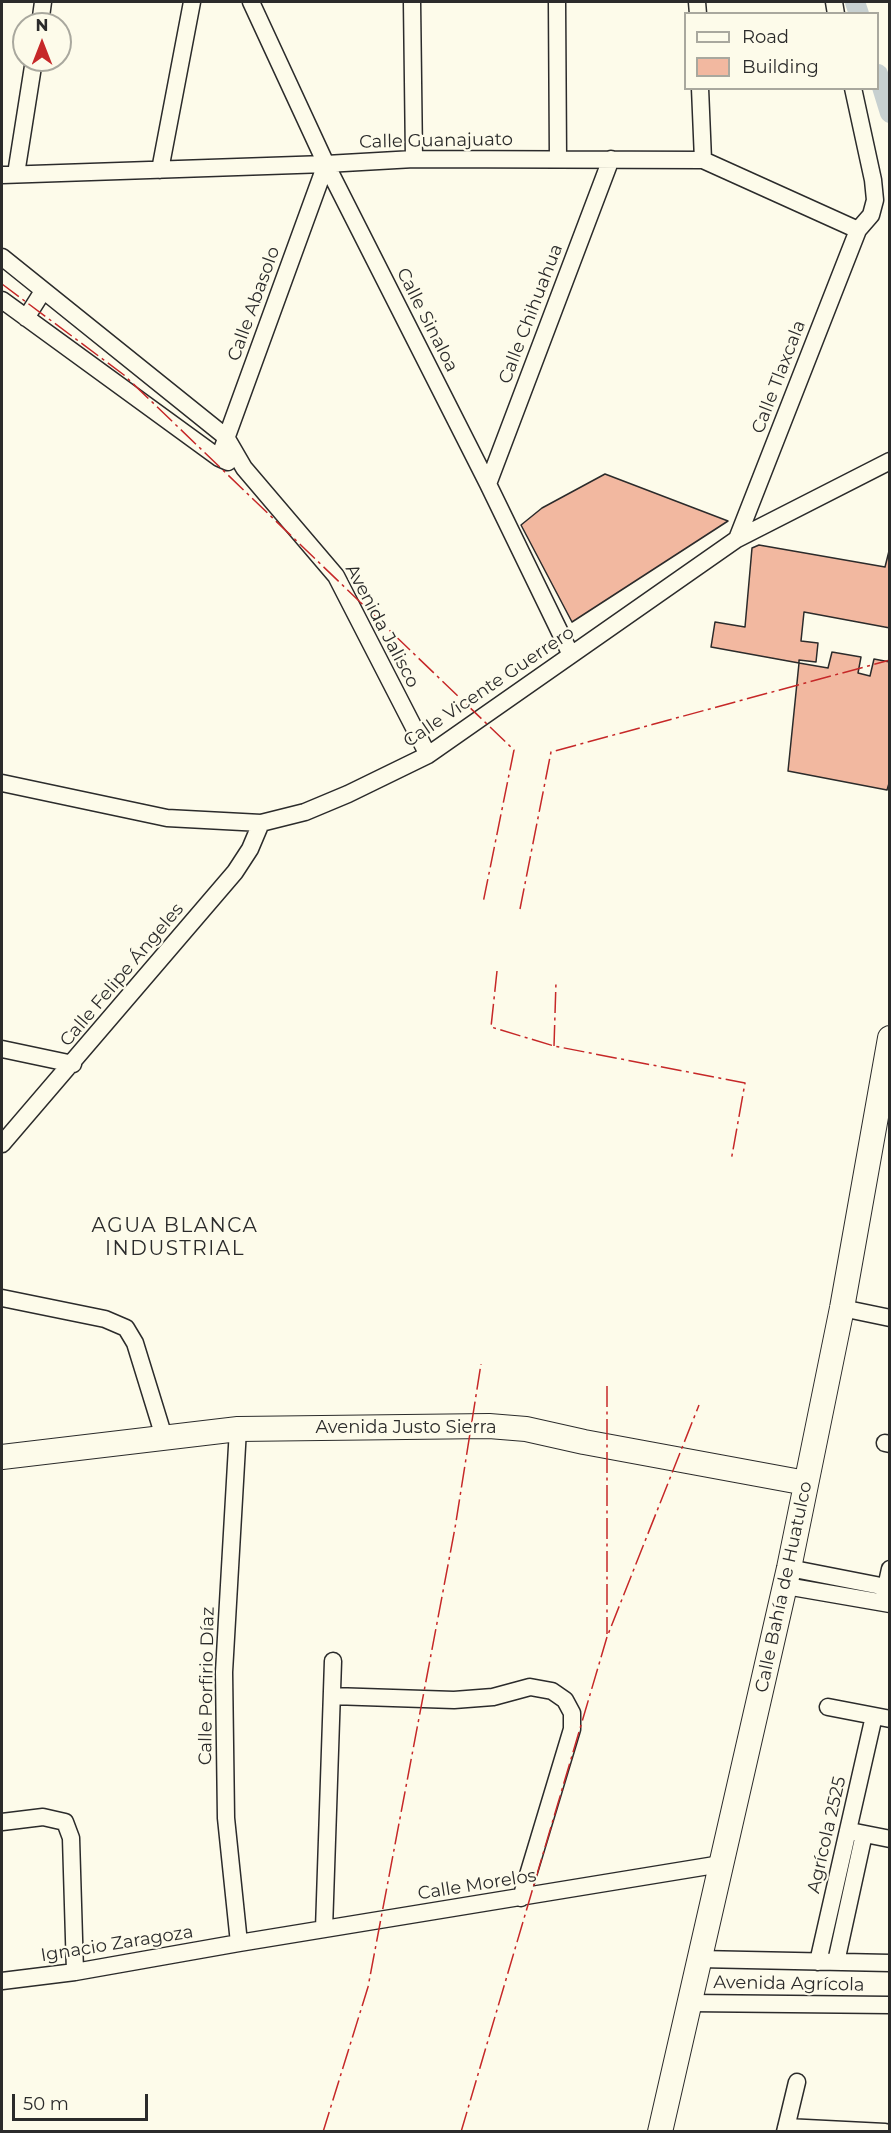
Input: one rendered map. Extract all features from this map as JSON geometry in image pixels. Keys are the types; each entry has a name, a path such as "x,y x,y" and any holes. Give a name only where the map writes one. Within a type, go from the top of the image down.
{"street":[{"path":"160,170 192,2"},
{"name":"Calle Sinaloa","path":"252,2 326,164 488,484 571,655"},
{"path":"412,2 414,159"},
{"path":"557,2 558,159"},
{"path":"9,175 31,72"},
{"path":"700,90 703,160"},
{"name":"Calle Tlaxcala","path":"737,539 858,230 871,215 875,200 873,180 853,90"},
{"name":"Calle Guanajuato","path":"9,175 414,159 703,160 858,230"},
{"name":"Calle Chihuahua","path":"488,484 611,159"},
{"name":"Calle Abasolo","path":"219,458 326,164"},
{"name":"Avenida Jalisco","path":"2,257 226,438 244,468 336,576 428,755"},
{"path":"26,318 44,291"},
{"name":"Avenida Jalisco","path":"2,300 219,458 244,468"},
{"name":"Calle Vicente Guerrero","path":"2,783 167,818 261,823 306,812 428,755 737,539 890,461"},
{"name":"Calle Felipe Ángeles","path":"2,1144 73,1064 235,872 250,849 261,823"},
{"name":"Calle Bahía de Huatulco","path":"660,2132 787,1577 842,1308 890,1038"},
{"path":"2,1049 73,1064"},
{"path":"2,1298 105,1319 126,1328 135,1343 164,1437"},
{"path":"842,1308 890,1318"},
{"name":"Avenida Justo Sierra","path":"2,1457 238,1429 489,1426 526,1429 584,1443 806,1483"},
{"name":"Calle Porfirio Díaz","path":"238,1429 224,1672 226,1818 239,1943"},
{"path":"787,1577 886,1598 890,1569"},
{"path":"324,1929 333,1661"},
{"path":"332,1696 454,1700 493,1697 530,1688 552,1691 565,1700 572,1713 572,1729 521,1898"},
{"path":"828,1707 882,1718"},
{"name":"Agrícola 2525","path":"818,1962 856,1833 882,1718"},
{"path":"2,1821 44,1817 65,1822 71,1838 75,1971"},
{"path":"836,1962 856,1833 890,1839"},
{"name":"Calle Morelos","path":"239,1943 721,1864"},
{"name":"Ignacio Zaragoza","path":"2,1982 239,1943"},
{"name":"Avenida Agrícola","path":"699,1959 890,1963"},
{"name":"Avenida Agrícola","path":"688,2003 890,2005"},
{"path":"797,2082 786,2129 885,2132"}],"building":[{"path":"605,474 728,521 572,622 521,525 542,508"},
{"path":"759,545 885,567 890,547 890,628 804,612 801,641 818,643 816,662 799,660 799,663 711,647 715,622 745,627 752,548"},
{"path":"832,652 861,657 858,673 870,676 874,659 890,662 890,780 887,790 788,771 799,663 828,668"}],"waterway":[{"path":"855,2 858,12"},
{"path":"879,77 890,113"}],"power":[{"path":"2,284 124,375 514,750 483,903"},
{"path":"520,909 551,752 890,660"},
{"path":"497,971 491,1027 554,1046 745,1083 731,1161"},
{"path":"554,1046 556,982"},
{"path":"323,2132 368,1987 455,1528 481,1364"},
{"path":"607,1386 607,1634"},
{"path":"461,2132 607,1637 699,1405"}],"district":[{"name":"AGUA BLANCA INDUSTRIAL","path":"175,1238"}]}
